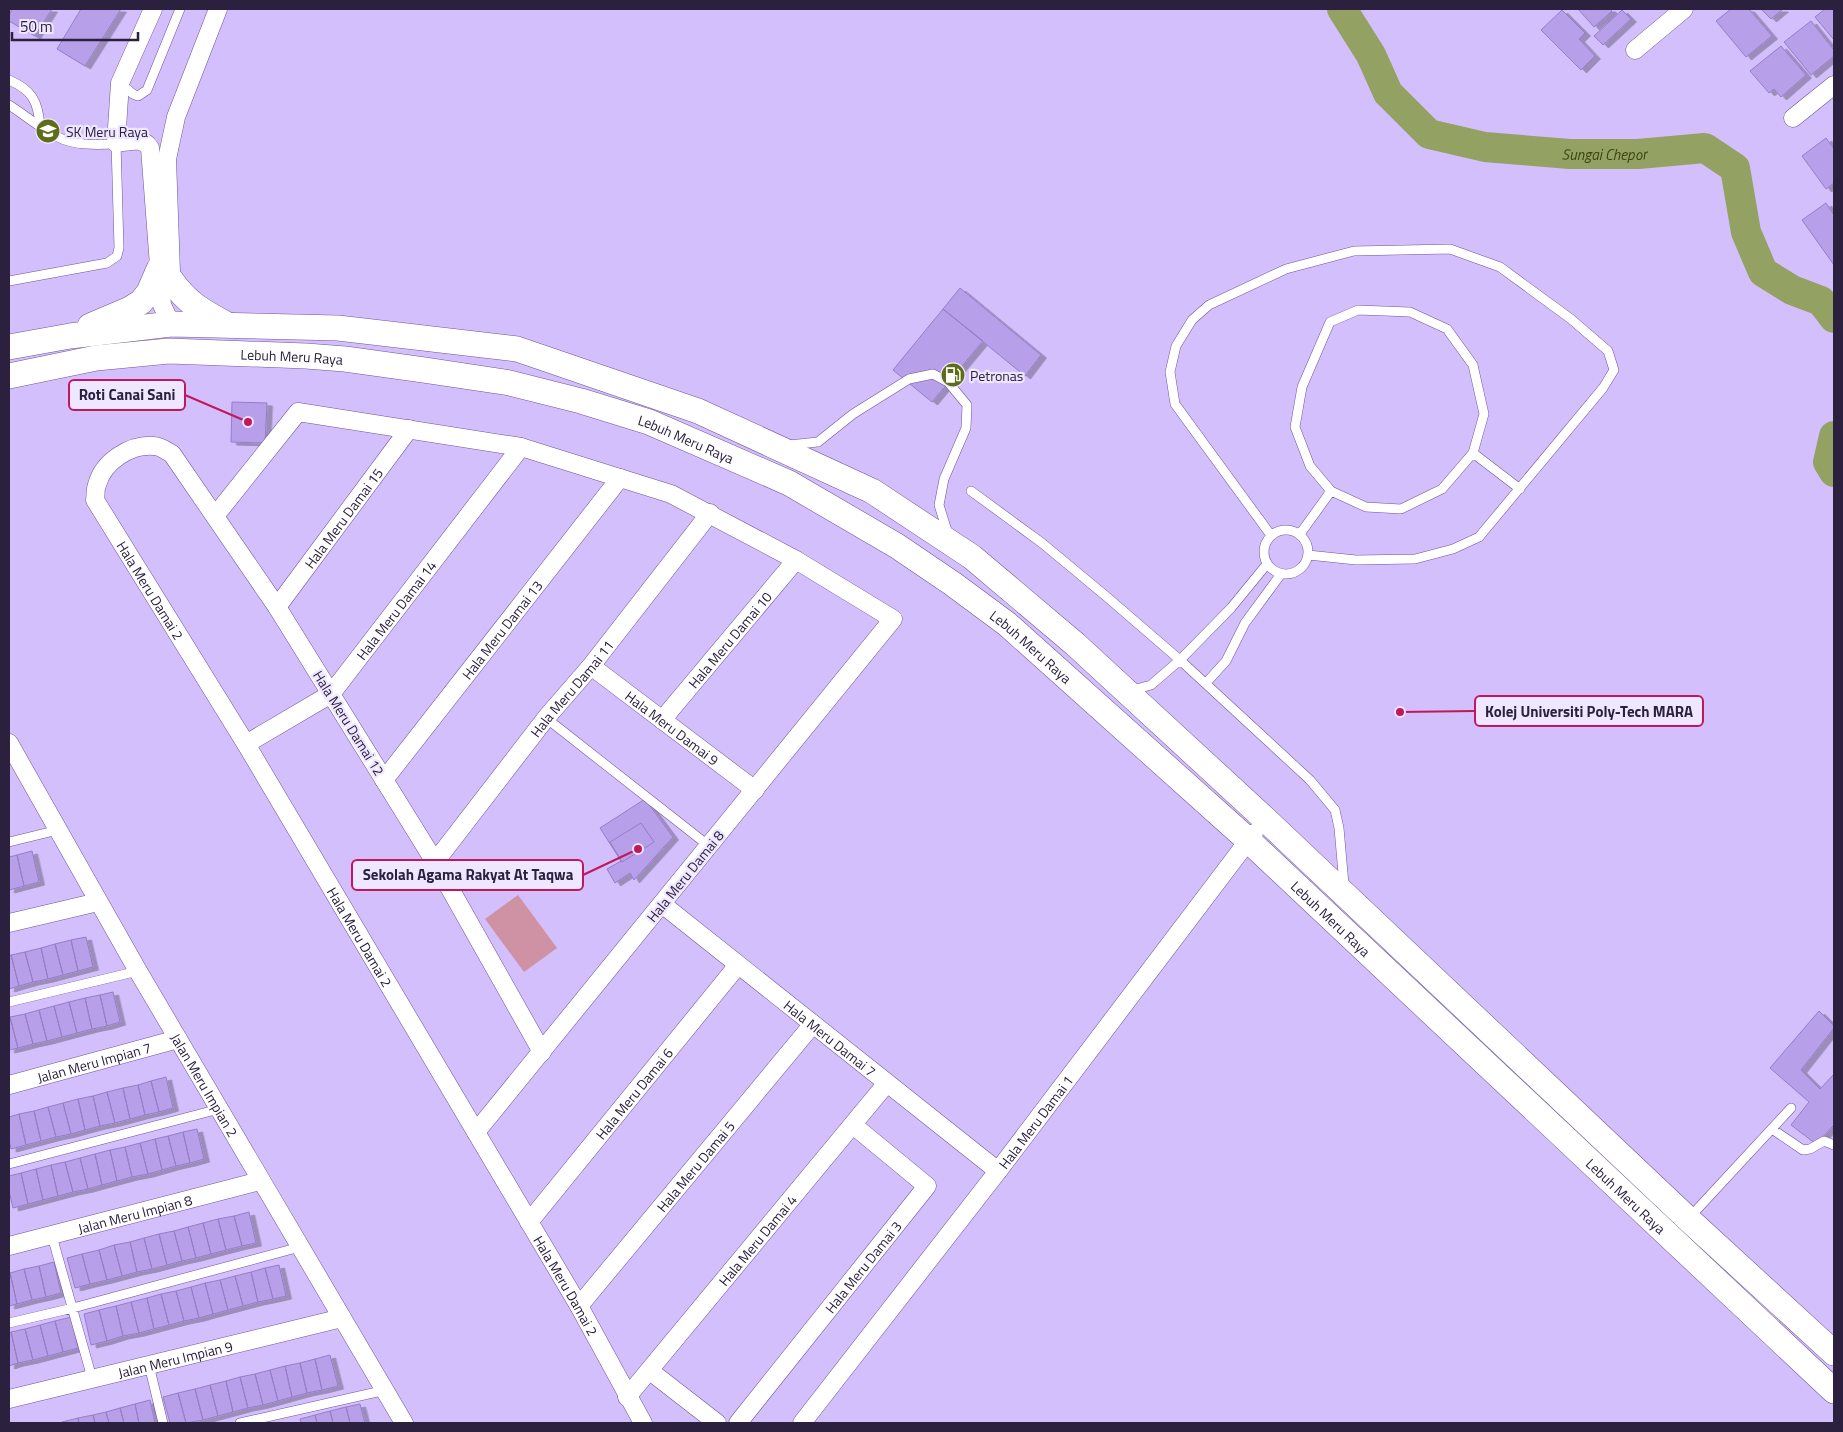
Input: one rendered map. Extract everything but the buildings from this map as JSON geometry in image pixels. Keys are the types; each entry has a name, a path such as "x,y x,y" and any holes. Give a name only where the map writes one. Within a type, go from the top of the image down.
{"main road":[{"path":"70,336 136,306 165,275 190,304 231,326"},
{"path":"96,358 119,345 159,340 165,336 170,324 181,338 206,352"},
{"name":"Lebuh Meru Raya","path":"9,347 70,336 170,324 338,328 516,349 698,411 872,491 972,557 1053,625 1266,819 1688,1219 1834,1353"},
{"name":"Lebuh Meru Raya","path":"9,376 96,358 169,351 345,359 468,376 510,383 580,401 649,422 789,484 897,546 1008,624 1248,840 1834,1390"},
{"path":"1816,1374 1834,1398"}],"street":[{"path":"153,9 120,83 116,144 141,140 147,143 150,148 165,275"},
{"path":"170,324 162,305 165,275 167,159 176,117 218,9"},
{"path":"1636,50 1684,9"},
{"path":"1793,118 1834,85"},
{"path":"215,516 298,412 521,448 670,494 710,513 796,560"},
{"name":"Hala Meru Damai 15","path":"278,606 409,429"},
{"name":"Hala Meru Damai 12","path":"118,456 136,447 156,446 172,454 278,606 435,862 542,1052"},
{"name":"Hala Meru Damai 14","path":"246,744 332,694 521,448"},
{"name":"Hala Meru Damai 2","path":"118,456 104,470 97,484 95,500 246,744 476,1132 579,1306 642,1423"},
{"name":"Hala Meru Damai 13","path":"384,780 620,478"},
{"name":"Hala Meru Damai 11","path":"435,862 546,718 591,666 710,513"},
{"name":"Hala Meru Damai 8","path":"476,1132 893,620 796,560"},
{"name":"Hala Meru Damai 10","path":"662,720 796,560"},
{"name":"Hala Meru Damai 9","path":"591,666 755,790"},
{"name":"Jalan Meru Impian 2","path":"9,743 14,762 58,830 260,1181 404,1423"},
{"name":"Hala Meru Damai 1","path":"802,1423 998,1171 1248,840 1266,819"},
{"path":"9,923 98,902"},
{"name":"Hala Meru Damai 7","path":"662,904 998,1171"},
{"name":"Hala Meru Damai 6","path":"529,1222 738,964"},
{"name":"Hala Meru Damai 5","path":"579,1306 813,1024"},
{"name":"Jalan Meru Impian 7","path":"9,1085 178,1039"},
{"name":"Hala Meru Damai 4","path":"628,1398 887,1084"},
{"name":"Hala Meru Damai 3","path":"738,1423 927,1186 853,1125"},
{"name":"Jalan Meru Impian 8","path":"9,1246 260,1181"},
{"name":"Jalan Meru Impian 9","path":"9,1399 342,1318"},
{"path":"650,1371 718,1423"}],"lane":[{"path":"120,83 138,96 147,90 180,9"},
{"path":"9,80 32,93 39,112 40,126"},
{"path":"9,104 58,138 104,145 116,144 118,248 114,259 107,263 9,281"},
{"path":"1270,534 1175,404 1170,372 1176,346 1192,320 1209,305 1286,270 1354,251 1450,249 1500,267 1571,318 1608,351 1614,370 1603,388 1479,537 1454,549 1415,559 1356,560 1308,555"},
{"path":"1358,310 1410,312 1446,329 1472,365 1484,414 1473,453 1442,489 1401,509 1366,507 1331,491 1310,466 1295,427 1302,387 1330,322 1358,310"},
{"path":"776,447 818,442 852,414 909,379 933,374 948,382 967,405 966,428 944,478 940,505 950,543"},
{"path":"1473,453 1520,489"},
{"path":"971,491 1042,543 1180,660 1310,780 1335,810 1339,828 1344,893"},
{"path":"1300,534 1331,491"},
{"path":"1281,530 1291,530 1300,534 1306,541 1308,555 1302,568 1292,574 1280,574 1267,564 1264,554 1265,543 1270,534 1281,530"},
{"path":"1126,691 1151,685 1180,660 1231,608 1267,564"},
{"path":"1206,683 1226,662 1245,623 1280,574"},
{"path":"546,718 709,846"},
{"path":"9,842 58,830"},
{"path":"9,1002 138,971"},
{"path":"1688,1219 1791,1108"},
{"path":"9,1164 219,1110"},
{"path":"1772,1129 1803,1150 1810,1149 1824,1141 1834,1145"},
{"path":"52,1236 92,1378"},
{"path":"9,1323 73,1308 300,1247"},
{"path":"149,1365 163,1423"},
{"path":"240,1423 386,1390"}],"shaded area":[{"path":"518,895 557,948 524,972 485,919"}],"waterway":[{"name":"Sungai Chepor","path":"1342,9 1371,55 1388,93 1429,134 1485,147 1570,154 1638,154 1705,148 1735,168 1746,232 1763,272 1792,290 1821,301 1834,318"},
{"name":"Sungai Chepor","path":"1834,436 1828,462 1834,472"}],"place":[{"name":"SK Meru Raya","path":"48,131"},
{"name":"Petronas","path":"953,375"},
{"name":"Roti Canai Sani","path":"248,422"},
{"name":"Kolej Universiti Poly-Tech MARA","path":"1400,712"},
{"name":"Sekolah Agama Rakyat At Taqwa","path":"638,849"}]}
